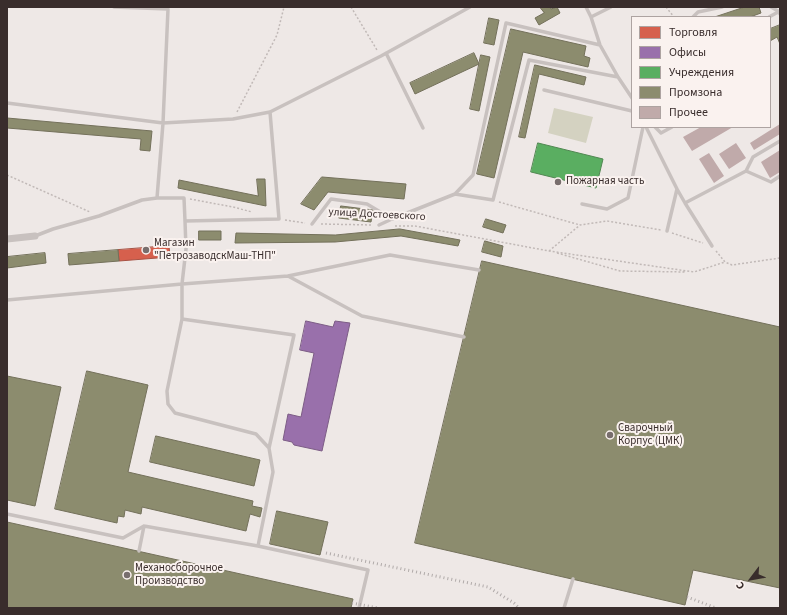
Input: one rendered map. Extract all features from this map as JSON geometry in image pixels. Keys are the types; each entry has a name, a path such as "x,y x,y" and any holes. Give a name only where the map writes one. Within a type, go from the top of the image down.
{"street":[{"path":"7,239 35,236"}],"lane":[{"path":"114,7 168,9 163,123 157,198"},
{"path":"7,103 163,123 233,119 270,112 381,56 470,7"},
{"path":"586,7 591,17 600,45 631,96"},
{"path":"591,17 611,7"},
{"path":"694,16 698,12 722,7"},
{"path":"771,7 779,12"},
{"path":"379,225 455,194 473,175 506,23 600,45"},
{"path":"386,53 423,128"},
{"path":"455,194 493,200 529,60 618,77"},
{"path":"544,90 631,111"},
{"path":"186,221 279,219 270,112"},
{"path":"582,204 607,209 628,198 643,128"},
{"path":"646,128 685,204 712,246"},
{"path":"656,128 661,133 670,128"},
{"path":"685,204 746,171 753,157 780,141"},
{"path":"746,171 771,182 780,176"},
{"path":"667,231 677,189"},
{"path":"35,236 53,229 99,216 142,200 157,198 184,198 186,249 182,284 182,319 167,391 168,404 175,413 256,434 269,448"},
{"path":"312,224 331,199 367,204 392,219"},
{"path":"7,300 288,276 390,256 479,270"},
{"path":"288,276 362,316 464,337"},
{"path":"182,319 294,335 269,448 273,472 258,546"},
{"path":"7,514 123,538 144,526 258,546 368,570 360,608"},
{"path":"139,551 144,526"},
{"path":"564,608 572,579"}],"path":[{"path":"233,119 277,35 284,7"},
{"path":"351,7 381,56"},
{"path":"666,7 673,16"},
{"path":"7,175 99,216"},
{"path":"184,198 256,213"},
{"path":"493,200 580,225 607,221 667,231 712,246 725,262 732,265 780,258"},
{"name":"улица Достоевского","path":"279,219 312,224 379,225"},
{"path":"549,251 580,225"},
{"name":"улица Достоевского","path":"393,226 415,226 549,251"},
{"path":"549,251 620,271 694,272 725,262"},
{"path":"549,251 694,272"}],"shaded area":[{"path":"554,108 593,117 586,143 548,133"}],"building: Торговля":[{"path":"169,246 170,257 119,261 118,250"}],"building: Офисы":[{"path":"306,321 333,327 335,321 350,323 322,451 294,445 292,442 283,440 288,414 301,417 314,353 300,350"}],"building: Учреждения":[{"path":"538,143 603,159 596,188 531,172"}],"building: Промзона":[{"path":"540,7 550,7 551,9 557,7 560,13 539,25 535,18 544,13"},
{"path":"745,7 759,7 761,13 753,16 718,16"},
{"path":"489,18 499,20 494,45 484,43"},
{"path":"780,25 780,44 777,37 771,40 771,29"},
{"path":"511,29 586,46 584,56 590,58 588,67 523,52 494,178 477,174"},
{"path":"474,53 479,64 415,94 410,83"},
{"path":"481,55 490,57 479,111 470,109"},
{"path":"535,65 586,77 584,85 539,74 525,138 519,137"},
{"path":"7,118 152,131 150,151 140,150 141,139 7,128"},
{"path":"322,177 406,184 404,199 328,192 314,210 301,204"},
{"path":"257,179 265,179 266,206 178,188 179,180 258,196"},
{"path":"341,206 373,210 371,222 339,218"},
{"path":"486,219 506,225 503,233 483,227"},
{"path":"400,229 460,240 458,246 401,236 335,242 235,243 236,233 335,235"},
{"path":"199,231 221,231 221,240 199,240"},
{"path":"485,241 503,246 501,257 482,252"},
{"path":"118,250 119,261 69,265 68,254"},
{"path":"45,253 46,263 7,268 7,257"},
{"name":"Сварочный Корпус (ЦМК)","path":"482,261 780,327 780,588 693,570 685,605 415,543"},
{"path":"87,371 148,385 128,472 253,501 252,506 262,508 260,517 250,514 246,531 142,507 141,514 125,510 124,517 118,516 117,523 55,509"},
{"path":"7,376 61,387 35,506 7,500"},
{"path":"156,436 260,460 254,486 150,462"},
{"path":"277,511 328,522 320,555 270,544"},
{"name":"Механосборочное Производство","path":"7,522 353,599 351,608 7,608"}],"building: Прочее":[{"path":"780,124 780,134 754,150 750,143"},
{"path":"699,128 731,128 692,151 683,137"},
{"path":"736,143 746,158 729,169 719,154"},
{"path":"780,150 780,172 770,178 761,162"},
{"path":"709,153 724,176 714,183 699,159"}],"railway":[{"path":"326,553 488,587 514,603 519,608"},
{"path":"687,597 716,608"},
{"path":"352,603 378,608"}],"place":[{"name":"Пожарная часть","path":"558,182"},
{"name":"Магазин \"ПетрозаводскМаш-ТНП\"","path":"146,250"},
{"name":"Сварочный Корпус (ЦМК)","path":"610,435"},
{"name":"Механосборочное Производство","path":"127,575"}]}
